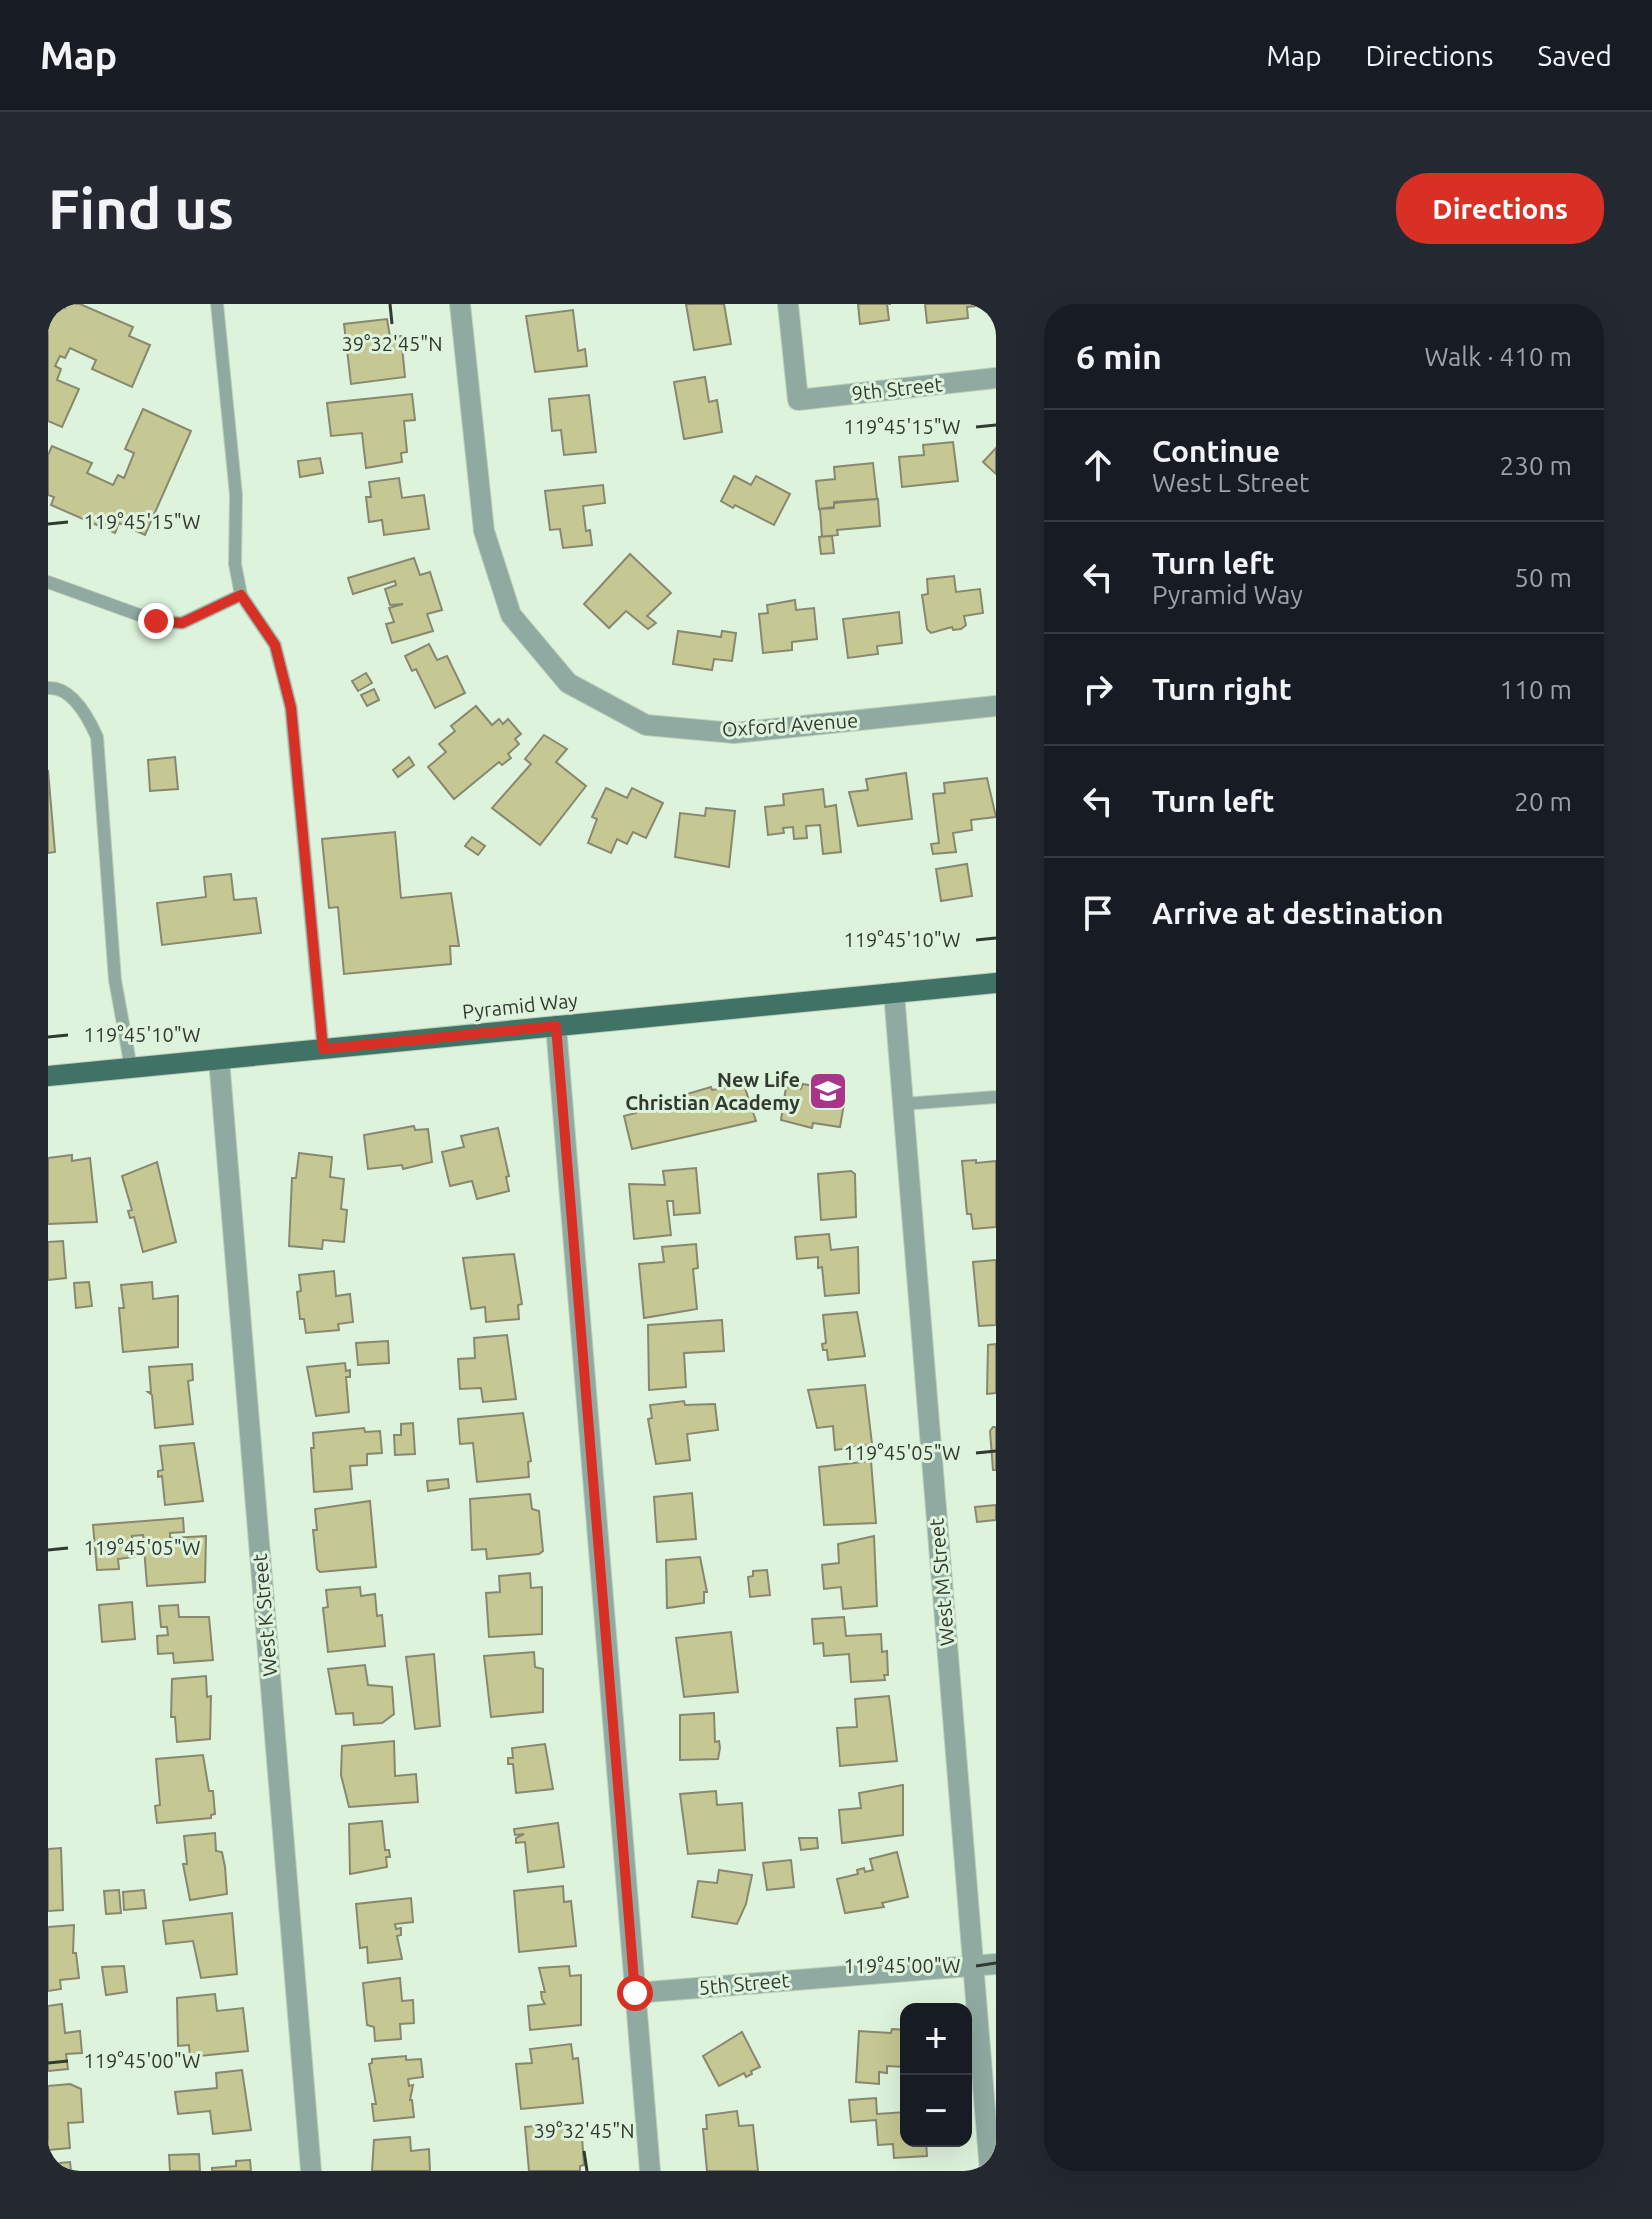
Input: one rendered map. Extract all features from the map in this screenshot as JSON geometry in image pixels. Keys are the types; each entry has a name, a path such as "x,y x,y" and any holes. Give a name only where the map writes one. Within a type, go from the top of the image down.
{"main road":[{"name":"Pyramid Way","path":"48,1076 996,983"}],"street":[{"name":"Oxford Avenue","path":"460,304 484,531 511,615 568,683 646,725 734,733 996,706"},
{"name":"9th Street","path":"788,304 798,400 996,378"},
{"name":"West M Street","path":"894,993 990,2171"},
{"path":"556,1026 650,2171"},
{"name":"West K Street","path":"219,1059 311,2171"},
{"name":"5th Street","path":"635,1993 996,1964"}],"lane":[{"path":"217,304 236,495 235,564 241,595 275,645 291,708 323,1049"},
{"path":"48,582 156,621 182,623 241,595"},
{"path":"48,688 55,688 68,696 86,713 97,737 115,980 131,1068"},
{"path":"903,1104 996,1097"}],"building":[{"path":"48,304 65,308 67,304 80,304 133,327 129,336 150,345 132,387 92,369 96,360 70,348 65,358 60,356 55,366 61,369 57,380 79,389 62,427 48,421"},
{"path":"686,304 724,304 731,344 694,350"},
{"path":"858,304 887,304 889,320 860,324"},
{"path":"925,304 986,305 967,307 968,318 927,323"},
{"path":"573,310 578,351 585,349 587,366 535,372 526,316"},
{"path":"387,319 390,337 401,336 405,377 351,384 344,324"},
{"path":"705,377 709,402 717,400 722,432 684,439 674,382"},
{"path":"412,394 415,420 404,421 407,452 401,453 402,462 366,468 362,433 331,436 327,403"},
{"path":"589,395 596,452 564,455 561,430 552,431 549,399"},
{"path":"143,409 191,431 145,535 119,523 115,533 51,505 54,497 48,495 48,455 52,446 92,463 87,473 113,485 118,475 124,478 134,453 125,449"},
{"path":"953,442 958,481 902,487 899,457 924,455 923,445"},
{"path":"996,448 996,474 983,462"},
{"path":"320,458 323,473 300,477 298,461"},
{"path":"873,463 877,499 834,502 834,507 819,509 816,481 835,479 834,467"},
{"path":"734,476 751,485 756,476 790,494 774,525 721,501"},
{"path":"399,478 402,498 424,495 429,529 384,535 382,520 369,522 366,497 371,497 369,482"},
{"path":"603,485 605,503 583,506 586,531 590,530 592,545 563,548 560,529 550,530 545,491"},
{"path":"878,499 880,526 837,530 838,535 822,537 820,509 834,508 834,503"},
{"path":"832,536 834,553 821,554 819,537"},
{"path":"630,554 671,593 647,616 656,623 648,629 626,611 609,628 584,604"},
{"path":"414,558 420,575 430,572 442,610 427,614 433,631 392,643 386,624 394,622 389,608 403,604 390,605 385,589 396,585 395,581 353,594 348,578"},
{"path":"954,576 956,592 980,589 983,613 964,616 966,625 961,629 953,630 952,627 931,633 927,629 922,595 928,594 927,579"},
{"path":"795,600 796,610 814,608 817,639 792,642 792,650 763,653 759,614 768,613 767,605"},
{"path":"899,612 902,643 877,646 878,654 848,658 843,619"},
{"path":"678,631 721,637 722,631 736,633 732,661 714,659 712,670 673,664"},
{"path":"429,644 437,660 447,656 465,693 435,708 416,669 412,671 405,656"},
{"path":"366,673 372,683 358,691 352,681"},
{"path":"374,689 379,700 367,706 361,695"},
{"path":"476,706 492,725 499,719 503,724 508,719 521,734 515,739 519,744 508,754 511,758 502,765 499,762 454,799 428,767 446,752 439,744 455,731 451,726"},
{"path":"544,735 567,749 556,762 586,786 540,845 492,808 531,764 525,759"},
{"path":"175,757 178,789 150,791 148,760"},
{"path":"409,757 414,765 398,777 393,770"},
{"path":"48,770 55,852 48,853"},
{"path":"906,773 912,819 858,826 849,792 868,790 866,779"},
{"path":"987,778 996,817 971,820 972,830 953,833 956,852 933,854 931,844 939,843 933,794 945,793 944,783"},
{"path":"606,788 627,798 632,788 663,803 646,838 633,832 627,844 617,839 611,853 588,843 597,819 592,817"},
{"path":"823,789 825,807 836,805 841,852 823,854 820,825 806,826 807,838 794,839 793,827 783,828 784,833 768,835 765,807 784,805 783,794"},
{"path":"706,808 735,811 729,867 675,857 680,813 705,816"},
{"path":"395,832 401,898 451,893 459,946 450,946 451,964 344,974 338,907 329,908 322,839"},
{"path":"472,837 485,846 478,855 465,846"},
{"path":"967,864 972,896 941,901 936,869"},
{"path":"231,874 234,900 256,898 261,933 162,945 157,903 206,897 204,877"},
{"path":"803,1084 846,1092 840,1127 813,1123 812,1128 781,1120 786,1087 801,1089"},
{"path":"744,1085 756,1121 632,1149 624,1116 636,1113 636,1109 711,1087 712,1090"},
{"path":"414,1126 415,1130 428,1129 432,1162 403,1169 402,1165 368,1169 364,1135"},
{"path":"498,1128 509,1176 506,1177 509,1191 477,1199 472,1181 450,1186 442,1152 464,1147 461,1136"},
{"path":"299,1153 332,1157 330,1177 344,1179 341,1209 347,1210 344,1242 323,1240 322,1249 289,1246 292,1178 296,1178"},
{"path":"72,1155 72,1161 90,1158 97,1222 48,1224 48,1158"},
{"path":"976,1160 976,1163 996,1161 996,1227 973,1229 971,1214 967,1214 962,1161"},
{"path":"157,1162 176,1242 143,1252 134,1217 130,1218 128,1211 132,1210 122,1176"},
{"path":"696,1168 700,1213 674,1215 673,1201 667,1201 671,1235 634,1239 629,1184 665,1185 663,1171"},
{"path":"851,1171 855,1174 856,1217 821,1220 818,1174"},
{"path":"829,1234 831,1250 858,1247 859,1293 825,1296 818,1257 797,1259 795,1237"},
{"path":"63,1241 66,1278 48,1280 48,1242"},
{"path":"696,1244 698,1268 693,1269 697,1309 644,1318 639,1264 664,1262 662,1247"},
{"path":"514,1254 522,1304 518,1305 519,1319 486,1322 485,1307 471,1309 463,1258"},
{"path":"996,1260 996,1325 979,1326 973,1262"},
{"path":"334,1271 336,1296 350,1294 353,1322 338,1324 339,1330 306,1333 304,1319 300,1319 299,1275"},
{"path":"89,1282 92,1306 76,1308 74,1283"},
{"path":"152,1282 153,1299 178,1296 178,1347 123,1352 119,1308 124,1308 121,1285"},
{"path":"857,1312 865,1356 828,1360 827,1350 823,1350 822,1344 826,1343 823,1315"},
{"path":"722,1320 724,1351 684,1353 686,1387 649,1390 648,1325"},
{"path":"507,1335 516,1399 483,1402 481,1388 460,1389 458,1359 475,1358 474,1338"},
{"path":"388,1341 389,1363 358,1365 356,1343"},
{"path":"996,1344 996,1393 987,1394 988,1345"},
{"path":"345,1363 346,1371 350,1370 350,1377 346,1377 349,1412 316,1416 307,1367"},
{"path":"192,1364 193,1380 188,1381 193,1424 155,1428 152,1395 148,1392 151,1392 149,1367"},
{"path":"865,1385 872,1444 835,1450 833,1426 817,1428 808,1390"},
{"path":"684,1401 685,1405 715,1404 718,1430 687,1434 690,1460 656,1464 648,1419 652,1418 650,1405"},
{"path":"523,1413 531,1461 528,1462 529,1477 477,1482 473,1443 460,1444 458,1419"},
{"path":"413,1423 415,1454 395,1455 394,1435 401,1435 401,1424"},
{"path":"996,1427 996,1470 993,1470 990,1431"},
{"path":"364,1428 365,1432 380,1431 382,1453 367,1454 367,1465 350,1466 352,1489 314,1492 313,1433"},
{"path":"194,1443 203,1501 165,1505 162,1476 158,1477 158,1471 163,1470 160,1446"},
{"path":"871,1461 876,1523 824,1525 819,1467"},
{"path":"448,1479 449,1488 428,1491 427,1481"},
{"path":"692,1493 696,1539 657,1542 654,1497"},
{"path":"530,1494 532,1509 539,1511 543,1551 539,1554 487,1559 486,1549 472,1550 470,1499"},
{"path":"370,1501 376,1567 320,1572 317,1569 313,1530 317,1530 315,1509"},
{"path":"996,1505 996,1520 977,1522 975,1507"},
{"path":"183,1518 184,1532 170,1533 170,1538 206,1536 205,1582 147,1586 143,1535 132,1536 134,1557 118,1559 119,1569 97,1570 93,1525"},
{"path":"874,1536 877,1606 843,1609 841,1587 824,1589 822,1565 839,1563 838,1544"},
{"path":"700,1557 707,1592 704,1592 704,1603 667,1608 666,1560"},
{"path":"767,1570 770,1595 750,1597 748,1577 753,1576 753,1571"},
{"path":"530,1573 531,1588 542,1587 542,1634 489,1637 486,1593 500,1592 499,1576"},
{"path":"360,1587 361,1596 375,1594 377,1616 382,1615 385,1646 328,1652 323,1608 328,1607 326,1590"},
{"path":"132,1602 135,1639 102,1642 99,1605"},
{"path":"178,1605 179,1617 209,1617 213,1660 174,1663 173,1653 158,1654 157,1636 168,1635 167,1627 161,1627 159,1606"},
{"path":"844,1617 846,1636 881,1634 882,1652 887,1651 888,1675 884,1675 885,1680 851,1682 849,1654 824,1656 823,1643 814,1644 812,1619"},
{"path":"731,1632 738,1692 684,1697 676,1638"},
{"path":"534,1652 535,1667 543,1669 543,1712 491,1717 484,1656"},
{"path":"434,1654 440,1726 415,1729 406,1657"},
{"path":"365,1665 368,1685 392,1687 394,1714 382,1723 354,1725 353,1713 336,1714 328,1669"},
{"path":"206,1676 207,1697 211,1696 210,1739 177,1742 175,1717 171,1717 172,1679"},
{"path":"889,1696 897,1761 840,1766 837,1728 857,1727 855,1699"},
{"path":"714,1713 715,1742 719,1741 720,1748 718,1759 680,1760 680,1715"},
{"path":"394,1741 395,1776 416,1774 418,1802 349,1807 341,1775 342,1746"},
{"path":"545,1744 553,1789 516,1793 513,1764 508,1764 508,1758 513,1758 512,1748"},
{"path":"203,1755 209,1791 213,1791 215,1814 211,1818 157,1823 155,1806 160,1805 156,1759"},
{"path":"903,1785 903,1835 842,1843 839,1810 861,1808 859,1793"},
{"path":"716,1791 717,1805 742,1803 745,1850 688,1854 680,1794"},
{"path":"382,1821 385,1850 389,1850 390,1857 386,1857 387,1867 350,1874 349,1824"},
{"path":"558,1823 564,1867 528,1872 525,1842 516,1843 516,1838 524,1834 515,1835 514,1829"},
{"path":"215,1833 216,1851 222,1852 225,1867 227,1894 190,1900 183,1864 187,1864 184,1836"},
{"path":"799,1838 817,1838 818,1848 801,1850"},
{"path":"61,1848 63,1910 48,1911 48,1849"},
{"path":"897,1852 908,1897 882,1903 884,1907 845,1913 837,1879 858,1874 857,1870 864,1868 865,1872 873,1870 870,1859"},
{"path":"791,1860 794,1887 767,1890 763,1863"},
{"path":"719,1870 752,1875 746,1904 737,1924 692,1917 698,1881 717,1883"},
{"path":"563,1886 564,1902 571,1901 576,1946 519,1952 514,1891"},
{"path":"119,1890 121,1913 106,1914 104,1891"},
{"path":"144,1890 146,1908 124,1910 123,1892"},
{"path":"411,1898 413,1922 395,1924 396,1929 401,1928 401,1935 397,1936 402,1959 368,1963 367,1947 360,1948 356,1904"},
{"path":"232,1913 237,1974 201,1978 193,1941 166,1944 163,1921"},
{"path":"74,1925 73,1953 76,1953 79,1978 60,1980 61,1989 48,1991 48,1927"},
{"path":"124,1966 127,1992 106,1995 102,1967"},
{"path":"569,1966 570,1976 581,1975 581,2025 530,2030 528,2006 545,2004 539,1968"},
{"path":"400,1978 402,2001 413,2000 414,2023 400,2024 401,2039 375,2041 374,2027 367,2025 363,1983"},
{"path":"215,1994 217,2011 243,2008 248,2051 190,2057 189,2045 178,2046 177,1998"},
{"path":"62,2004 65,2033 80,2031 82,2053 66,2054 68,2069 48,2071 48,2006"},
{"path":"892,2029 900,2030 900,2067 887,2066 887,2073 879,2072 879,2084 856,2082 859,2031 891,2033"},
{"path":"742,2032 760,2067 746,2077 744,2073 719,2086 703,2056"},
{"path":"571,2044 573,2059 578,2058 583,2103 521,2109 516,2064 532,2063 530,2049"},
{"path":"406,2056 406,2060 421,2059 423,2077 408,2079 409,2086 413,2085 410,2100 414,2117 374,2121 372,2104 376,2104 369,2064 372,2059"},
{"path":"242,2070 251,2130 213,2134 210,2111 178,2114 175,2092 217,2088 216,2073"},
{"path":"70,2084 81,2089 83,2122 68,2123 70,2148 48,2150 48,2086"},
{"path":"876,2098 877,2114 900,2112 900,2147 926,2147 927,2156 894,2158 893,2144 878,2145 876,2120 851,2122 849,2100"},
{"path":"737,2111 739,2126 753,2125 758,2171 707,2171 703,2129 707,2129 706,2115"},
{"path":"572,2123 574,2138 582,2137 584,2165 580,2166 580,2171 529,2171 525,2127"},
{"path":"410,2137 411,2151 429,2149 430,2171 372,2171 374,2140"},
{"path":"199,2154 200,2171 170,2171 169,2155"},
{"path":"250,2160 251,2171 212,2171 212,2168 236,2166 236,2161"},
{"path":"70,2162 71,2171 48,2171 48,2164"}],"place":[{"name":"New Life Christian Academy","path":"828,1091"}],"route":[{"path":"156,621 182,623 241,595 275,645 291,708 323,1049 556,1026 635,1993"}]}
